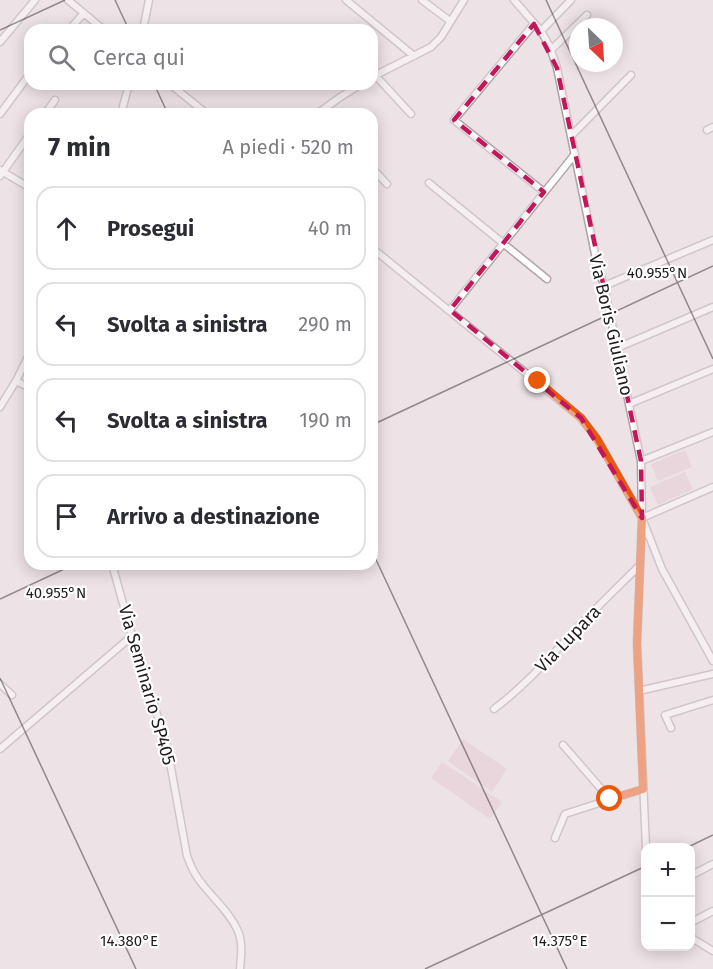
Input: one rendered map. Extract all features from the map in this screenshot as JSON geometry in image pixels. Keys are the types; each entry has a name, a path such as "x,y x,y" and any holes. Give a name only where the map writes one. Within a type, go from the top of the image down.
{"street":[{"path":"0,42 35,0"},
{"path":"68,0 97,24"},
{"path":"144,24 149,0"},
{"path":"346,0 375,24"},
{"path":"422,0 450,21"},
{"path":"378,74 431,47 441,37 464,0"},
{"name":"Via Boris Giuliano","path":"514,0 541,31 557,68 641,461 642,518 637,643 646,843"},
{"path":"541,31 571,0"},
{"path":"74,24 84,13"},
{"path":"551,50 587,15"},
{"path":"534,24 454,120 544,192"},
{"path":"378,26 414,56"},
{"path":"571,136 631,75"},
{"path":"378,80 411,114"},
{"path":"0,114 24,82"},
{"path":"123,108 127,90"},
{"path":"177,90 200,108"},
{"path":"326,108 352,90"},
{"path":"49,108 55,100"},
{"path":"24,142 1,173 24,185"},
{"path":"450,310 575,154"},
{"path":"378,174 387,184"},
{"path":"429,183 547,279"},
{"path":"604,286 713,240"},
{"path":"378,253 581,418 597,439 642,518 662,569 713,661"},
{"path":"617,348 713,308"},
{"path":"0,407 24,365"},
{"path":"629,404 713,369"},
{"path":"16,381 24,385"},
{"path":"641,461 713,432"},
{"path":"642,518 713,487"},
{"name":"Via Lupara","path":"494,709 536,673 639,565"},
{"name":"Via Seminario SP405","path":"114,570 167,746 187,856 191,868 202,885 229,915 238,932 241,953 240,969"},
{"path":"0,749 132,636"},
{"path":"643,690 713,674"},
{"path":"0,684 12,695"},
{"path":"670,728 665,714 713,700"},
{"path":"563,745 610,799"},
{"path":"555,838 565,814 643,789"},
{"path":"695,873 713,864"},
{"path":"695,920 713,911"},
{"path":"695,941 713,951"}],"highlighted area":[{"path":"534,24 557,68 641,461 642,518 581,418 450,310 544,192 454,120"}],"shaded area":[{"path":"685,450 692,467 658,481 651,464"},
{"path":"685,472 693,489 658,505 650,487"},
{"path":"463,739 507,769 492,792 448,761"},
{"path":"442,762 502,802 490,819 431,778"}],"route":[{"path":"538,381 581,418 597,439 642,518 637,643 643,789 610,799"}]}
